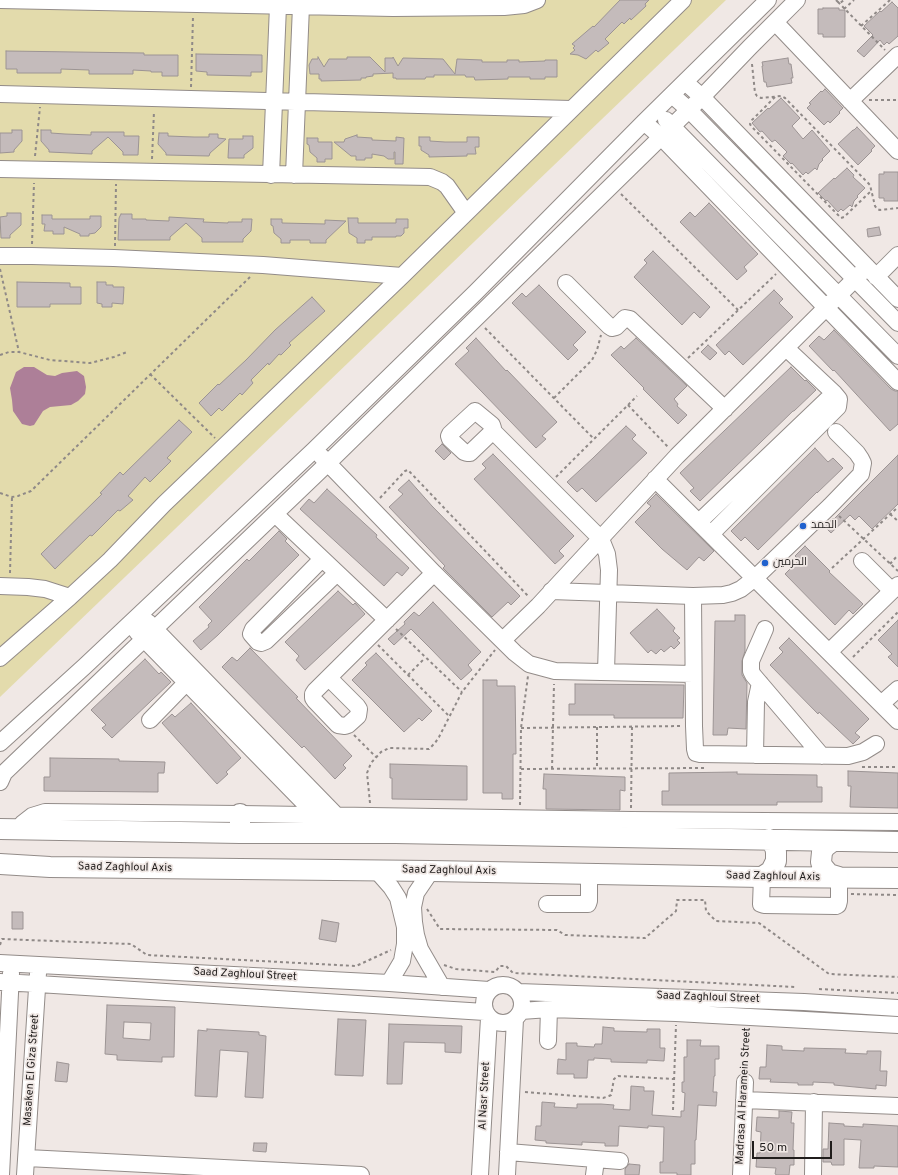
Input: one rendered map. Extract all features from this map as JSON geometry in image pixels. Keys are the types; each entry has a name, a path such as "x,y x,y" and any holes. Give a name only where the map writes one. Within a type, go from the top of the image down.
{"main road":[{"path":"5,827 240,823 395,825 769,839 898,842"},
{"path":"762,877 771,871 776,861 775,847 769,839"},
{"path":"833,841 825,847 822,852 821,862 823,867 839,886"},
{"name":"Saad Zaghloul Axis","path":"0,864 50,867 431,870 762,877 839,886 898,878"}],"street":[{"path":"0,0 193,4 218,2 278,6 346,4 504,7 524,6 537,0"},
{"path":"0,658 110,560 164,504 402,276 683,0"},
{"path":"0,743 135,619 314,450 476,292 644,122 768,0"},
{"path":"1,775 328,463 673,126 798,0"},
{"path":"271,175 278,6"},
{"path":"294,175 301,6"},
{"path":"775,22 898,151"},
{"path":"850,100 896,57"},
{"path":"685,82 702,97 898,299"},
{"path":"0,94 571,109"},
{"path":"672,95 689,110 898,323"},
{"path":"656,111 673,126 898,356"},
{"path":"644,122 661,137 898,382"},
{"path":"0,169 430,177 447,186 466,213"},
{"path":"503,640 538,606 677,456 838,296 855,280 872,272 898,255"},
{"path":"0,256 114,258 263,265 402,276"},
{"path":"566,283 612,328 616,327 625,318 630,319 725,409"},
{"path":"711,534 836,411 838,407 839,399 834,393 786,348"},
{"path":"699,522 834,393"},
{"path":"493,431 601,539 608,562 606,672"},
{"path":"551,591 693,596 723,595 741,590 830,506 860,474 862,463 857,453 836,432"},
{"path":"314,450 434,573 529,664 555,671 694,674"},
{"path":"655,479 898,721"},
{"path":"275,514 387,620"},
{"path":"322,559 251,631 252,636 258,642 261,643 266,640 337,573"},
{"path":"829,652 895,588 862,561"},
{"path":"329,678 359,709 358,716 348,725 338,725 315,701 313,694 315,691 434,573"},
{"path":"5,586 46,589 70,597"},
{"path":"693,596 694,726 695,749 698,754 848,756 863,752 876,744"},
{"path":"282,599 296,612"},
{"path":"135,619 337,816"},
{"path":"765,629 751,662 751,671 822,756"},
{"path":"149,634 186,683 316,815"},
{"path":"150,720 186,683"},
{"path":"755,755 756,702 760,683"},
{"path":"881,704 898,689"},
{"path":"240,823 316,815 371,816 395,825 520,818 898,822"},
{"path":"376,870 391,887 398,898 405,927 405,944 402,961 390,983"},
{"path":"431,870 416,893 413,907 414,922 420,949 442,986"},
{"path":"547,904 588,904 589,874"},
{"path":"762,877 761,904 764,906 836,906 838,905 839,886"},
{"path":"1,1175 6,963"},
{"name":"Saad Zaghloul Street","path":"6,963 390,983 489,990"},
{"name":"Masaken El Giza Street","path":"25,1175 39,964"},
{"name":"Saad Zaghloul Street","path":"5,982 487,1015"},
{"path":"507,1175 518,1015 522,1001 518,992 514,988 504,985 493,987 489,990 484,1000 487,1015 495,1022 509,1022 518,1015"},
{"name":"Saad Zaghloul Street","path":"518,992 804,1002 898,1008"},
{"path":"548,1041 549,1009"},
{"name":"Saad Zaghloul Street","path":"518,1015 549,1009 898,1025"},
{"name":"Al Nasr Street","path":"480,1175 487,1015"},
{"name":"Madrasa Al Haramein Street","path":"741,1175 745,1082"},
{"path":"744,1100 898,1106"},
{"path":"813,1175 814,1102"},
{"path":"508,1152 595,1167 620,1161"},
{"path":"26,1158 142,1169 360,1175"}],"path":[{"path":"836,0 861,26 896,57"},
{"path":"838,2 840,3 844,0"},
{"path":"844,9 854,0"},
{"path":"861,26 890,0"},
{"path":"191,99 193,4"},
{"path":"750,47 756,95 761,98 781,96 785,98 868,183 872,189 875,206 877,209 898,208"},
{"path":"776,97 752,120 750,124 751,126 841,218 844,217 872,191"},
{"path":"152,172 154,98"},
{"path":"850,100 898,100"},
{"path":"114,258 116,171"},
{"path":"612,185 738,310"},
{"path":"0,493 12,497 31,491 263,265"},
{"path":"680,366 786,265"},
{"path":"0,268 19,352"},
{"path":"476,318 594,439"},
{"path":"554,398 592,360 601,335 602,319"},
{"path":"0,355 9,352 19,352 50,360 90,363 127,352"},
{"path":"150,374 224,447"},
{"path":"547,486 637,396"},
{"path":"628,405 677,456"},
{"path":"371,508 405,471 408,470 538,606"},
{"path":"5,586 12,497"},
{"path":"830,506 898,571"},
{"path":"832,568 898,507"},
{"path":"890,514 898,521"},
{"path":"890,564 898,555"},
{"path":"843,666 898,612"},
{"path":"387,620 462,692"},
{"path":"370,637 449,716"},
{"path":"371,816 367,773 371,762 381,752 389,748 430,749 435,743 462,692 503,640"},
{"path":"408,675 425,658"},
{"path":"520,818 522,728 529,664"},
{"path":"552,769 552,727 555,671"},
{"path":"345,726 376,757"},
{"path":"522,728 694,726"},
{"path":"597,727 597,769"},
{"path":"631,820 632,727"},
{"path":"839,886 898,895"},
{"path":"416,893 440,929 557,930 565,936 645,938 676,911 677,900 705,900 706,911 716,921 759,923 829,974 898,977"},
{"path":"0,945 2,939 131,944 147,955 356,966 405,944"},
{"path":"439,962 449,967 464,970 495,972 500,966 506,966 513,973 796,987"},
{"path":"819,989 898,993"},
{"path":"673,1110 676,1014"},
{"name":"Madrasa Al Haramein Street","path":"745,1082 748,1017"},
{"path":"512,1091 604,1098 611,1094 614,1079 618,1076 674,1079"}],"shaded area":[{"path":"0,0 726,0 0,697"},
{"path":"24,367 34,367 47,375 55,376 62,373 77,371 84,376 86,387 85,394 71,405 50,407 43,411 34,425 30,426 22,424 13,411 10,388 16,372"}],"building":[{"path":"620,0 649,0 645,4 646,6 631,20 630,18 624,24 622,22 605,39 609,43 598,52 596,50 586,59 578,55 570,54 575,50 573,48 575,46 572,44 593,26 594,27"},
{"path":"892,2 898,8 898,36 889,44 887,42 884,45 880,40 864,57 857,51 873,35 864,26"},
{"path":"839,8 839,10 845,10 845,37 823,37 823,34 818,34 818,9"},
{"path":"6,51 144,53 144,55 178,55 178,76 162,76 162,72 133,70 133,74 89,74 89,70 61,69 61,73 17,73 17,69 6,69"},
{"path":"196,54 262,55 262,72 251,72 251,76 207,75 207,72 196,71"},
{"path":"318,57 324,67 329,59 370,57 385,72 385,58 393,57 398,66 403,58 443,59 455,74 457,59 482,60 482,62 507,62 507,60 519,60 519,62 557,60 557,77 530,79 530,77 508,77 508,79 475,80 474,77 466,77 465,75 434,75 434,77 426,77 425,79 396,79 393,78 393,73 373,74 373,76 361,78 361,80 321,81 321,79 319,79 319,74 310,74 309,65 312,59 318,59"},
{"path":"788,58 789,64 791,64 793,78 791,78 792,83 767,87 766,82 764,82 762,62"},
{"path":"825,89 843,108 830,123 828,121 824,125 807,108 811,104 809,103"},
{"path":"781,98 800,118 792,126 803,139 812,130 830,151 822,159 823,160 819,164 817,170 815,168 808,174 806,172 803,175 783,156 787,152 775,140 772,142 752,123"},
{"path":"857,127 875,146 858,165 838,144"},
{"path":"12,130 22,130 22,141 14,152 0,153 0,133 12,133"},
{"path":"41,130 51,130 51,133 91,135 91,132 124,132 124,136 139,136 138,155 123,155 123,152 108,137 92,151 92,154 49,152 41,141"},
{"path":"159,133 168,133 168,136 194,137 209,137 209,134 218,134 218,138 226,139 210,153 209,156 166,155 158,144"},
{"path":"357,135 357,137 372,138 372,140 396,141 396,137 404,138 403,164 395,164 395,152 394,159 388,159 384,156 372,154 372,158 356,160 356,156 351,156 334,142 344,142 345,139"},
{"path":"243,136 253,136 253,148 244,155 244,158 228,158 229,139 243,139"},
{"path":"419,137 430,137 430,141 467,142 467,137 479,137 479,147 475,147 476,154 467,154 467,156 429,157 429,155 421,150 421,146 419,146"},
{"path":"307,138 318,138 318,142 332,142 332,159 325,159 325,162 317,162 317,158 310,152 309,145 307,144"},
{"path":"847,168 854,175 853,177 865,188 857,196 858,197 854,201 852,207 850,205 843,211 841,209 838,212 818,193"},
{"path":"884,172 898,172 898,201 884,201 884,198 879,198 879,174 884,174"},
{"path":"709,203 758,254 744,267 747,271 737,280 680,222 690,212 695,217"},
{"path":"7,213 21,213 21,225 10,235 10,238 1,238 0,217 7,216"},
{"path":"121,214 132,214 132,219 169,221 169,217 204,219 203,222 228,223 242,222 242,219 252,219 251,231 243,239 243,242 202,242 202,238 186,223 170,237 170,240 118,240 119,218"},
{"path":"42,215 52,215 52,219 90,219 90,216 101,216 101,227 95,233 89,234 89,236 80,236 80,234 64,227 64,234 53,234 53,231 44,231 45,224 42,224"},
{"path":"348,218 358,218 358,223 396,223 396,219 408,219 408,228 404,228 404,233 401,236 372,237 372,240 365,240 365,243 357,243 357,238 349,233"},
{"path":"271,219 282,219 282,223 325,224 325,220 346,221 326,240 326,243 310,243 310,240 290,240 290,243 281,243 281,239 274,233 273,226 271,225"},
{"path":"879,227 881,235 868,237 867,229"},
{"path":"653,251 710,307 700,318 694,312 682,325 634,277 647,263 644,260"},
{"path":"17,282 70,283 70,287 81,287 81,304 50,304 50,307 17,307"},
{"path":"97,282 106,282 106,285 113,285 113,287 124,287 123,304 112,303 112,307 102,307 102,304 97,303"},
{"path":"539,285 586,332 573,345 578,350 568,360 512,303 522,293 526,297"},
{"path":"774,290 783,299 779,303 793,317 743,365 729,351 725,355 716,345"},
{"path":"312,297 325,311 289,343 291,345 281,355 279,354 269,365 268,363 251,380 253,383 242,395 240,393 222,411 219,408 211,416 199,403 246,360 275,330"},
{"path":"834,330 891,389 898,391 898,424 890,431 834,370 833,371 809,346 819,336 824,340"},
{"path":"476,338 506,371 507,370 557,422 542,436 546,439 536,448 455,364 469,351 466,348"},
{"path":"636,338 687,386 674,399 678,404 677,406 687,415 678,424 611,355 621,346 624,349"},
{"path":"708,345 717,353 710,360 701,352"},
{"path":"791,367 816,390 700,501 690,491 694,488 680,473"},
{"path":"179,420 192,432 167,458 171,461 150,482 145,477 128,496 133,500 120,511 118,510 92,536 90,535 55,569 41,554 102,494 100,493 120,472 123,475"},
{"path":"626,426 636,435 632,439 647,453 596,502 582,488 577,492 567,482"},
{"path":"442,444 451,453 444,460 435,451"},
{"path":"815,448 828,462 833,458 843,468 758,550 745,537 741,541 731,531"},
{"path":"493,454 574,536 559,551 564,556 555,564 474,479 486,468 482,464"},
{"path":"898,455 898,504 872,529 859,516 855,520 850,515 831,533 825,527"},
{"path":"409,480 432,506 520,596 511,605 508,602 492,617 443,568 445,566 389,507 403,494 398,490"},
{"path":"327,489 377,535 376,537 409,568 402,576 397,572 384,586 300,509 309,499 314,503"},
{"path":"656,494 714,551 704,561 699,557 687,570 662,549 635,522 651,506 647,503"},
{"path":"279,531 287,539 285,541 299,555 201,650 193,641 209,627 208,625 212,621 199,607 247,559 249,561"},
{"path":"805,546 830,571 829,572 863,604 853,614 849,610 835,625 785,574 799,560 795,556"},
{"path":"338,591 353,605 355,603 365,614 305,670 296,660 299,656 285,642"},
{"path":"433,602 481,652 468,665 472,670 461,680 411,629 394,645 388,639 405,624 404,622 414,612 419,616"},
{"path":"657,609 675,628 673,631 680,638 677,640 680,643 674,649 671,646 664,652 661,649 656,654 651,650 648,653 630,633"},
{"path":"735,615 745,615 745,651 742,661 742,675 747,683 746,729 728,728 727,735 713,735 715,621 735,621"},
{"path":"898,620 898,667 888,657 892,654 878,640"},
{"path":"789,638 869,719 855,733 860,737 853,744 819,712 818,714 770,665 783,652 779,648"},
{"path":"250,648 298,697 296,698 352,756 343,765 346,768 335,779 304,746 302,748 222,667 232,657 237,661"},
{"path":"376,653 432,711 422,721 419,718 404,732 352,680 367,665 365,663"},
{"path":"145,659 159,674 161,672 171,682 112,738 102,728 106,725 91,710"},
{"path":"483,680 497,680 497,686 515,686 516,754 513,754 513,799 502,799 502,793 483,793"},
{"path":"575,684 684,685 683,718 614,718 614,715 569,715 569,704 575,704"},
{"path":"191,703 241,758 226,772 228,774 217,784 162,723 172,714 175,717"},
{"path":"50,758 119,759 119,761 165,762 164,773 158,773 158,792 44,791 44,777 50,777"},
{"path":"390,764 467,766 467,800 392,799"},
{"path":"848,771 898,773 898,808 850,807 851,786 848,786"},
{"path":"737,772 737,774 817,775 817,787 822,787 822,802 777,802 777,805 662,805 662,791 669,791 669,773"},
{"path":"544,774 625,777 625,791 620,790 620,810 546,809 546,789 543,789"},
{"path":"12,912 23,912 23,929 12,929"},
{"path":"322,920 339,923 336,942 319,939"},
{"path":"107,1005 175,1007 174,1057 162,1057 162,1062 117,1060 117,1055 105,1054","holes":["124,1022 151,1023 150,1040 123,1038"]},
{"path":"338,1019 366,1020 363,1076 335,1075"},
{"path":"389,1024 462,1026 461,1053 445,1052 445,1043 404,1042 402,1084 387,1084"},
{"path":"603,1027 614,1028 614,1031 647,1032 647,1029 660,1029 660,1048 665,1048 664,1061 647,1060 647,1063 611,1062 611,1059 594,1058 594,1060 588,1060 587,1078 574,1078 574,1074 557,1074 558,1059 566,1060 566,1043 577,1043 577,1046 594,1047 595,1044 602,1044"},
{"path":"207,1029 259,1032 259,1035 266,1036 263,1098 245,1097 248,1052 220,1050 217,1097 195,1096 198,1030 207,1031"},
{"path":"687,1040 701,1040 700,1046 719,1046 719,1059 715,1059 713,1092 717,1092 716,1106 698,1105 695,1140 695,1164 691,1164 691,1175 660,1173 660,1162 663,1162 664,1127 648,1126 648,1128 619,1126 618,1146 605,1146 605,1143 582,1142 582,1145 546,1143 546,1141 535,1140 536,1126 541,1126 542,1102 555,1103 554,1107 577,1108 577,1104 601,1104 614,1105 613,1109 630,1110 631,1086 644,1087 644,1091 654,1091 652,1115 681,1117 681,1111 684,1111 685,1093 682,1092 682,1082 684,1082 684,1057 687,1057"},
{"path":"767,1045 782,1046 782,1050 804,1051 804,1048 846,1049 845,1053 867,1054 867,1051 881,1051 880,1071 887,1071 886,1086 876,1085 876,1089 834,1085 834,1083 813,1082 813,1085 798,1085 798,1083 770,1082 771,1079 759,1079 760,1067 766,1067"},
{"path":"57,1062 69,1064 67,1082 55,1081"},
{"path":"779,1111 792,1112 791,1123 794,1123 794,1165 790,1165 789,1175 775,1174 776,1168 756,1167 757,1153 760,1153 761,1132 756,1131 757,1117 779,1118"},
{"path":"829,1123 844,1124 844,1126 863,1127 863,1124 898,1126 898,1167 874,1166 874,1168 859,1168 861,1140 844,1139 844,1165 832,1165 831,1162 823,1162 823,1149 828,1149"},
{"path":"254,1143 267,1143 266,1152 253,1151"},
{"path":"629,1164 640,1165 639,1175 625,1175 625,1169"}],"place":[{"name":"الحمد","path":"803,526"},
{"name":"الحرمين","path":"765,563"}]}
